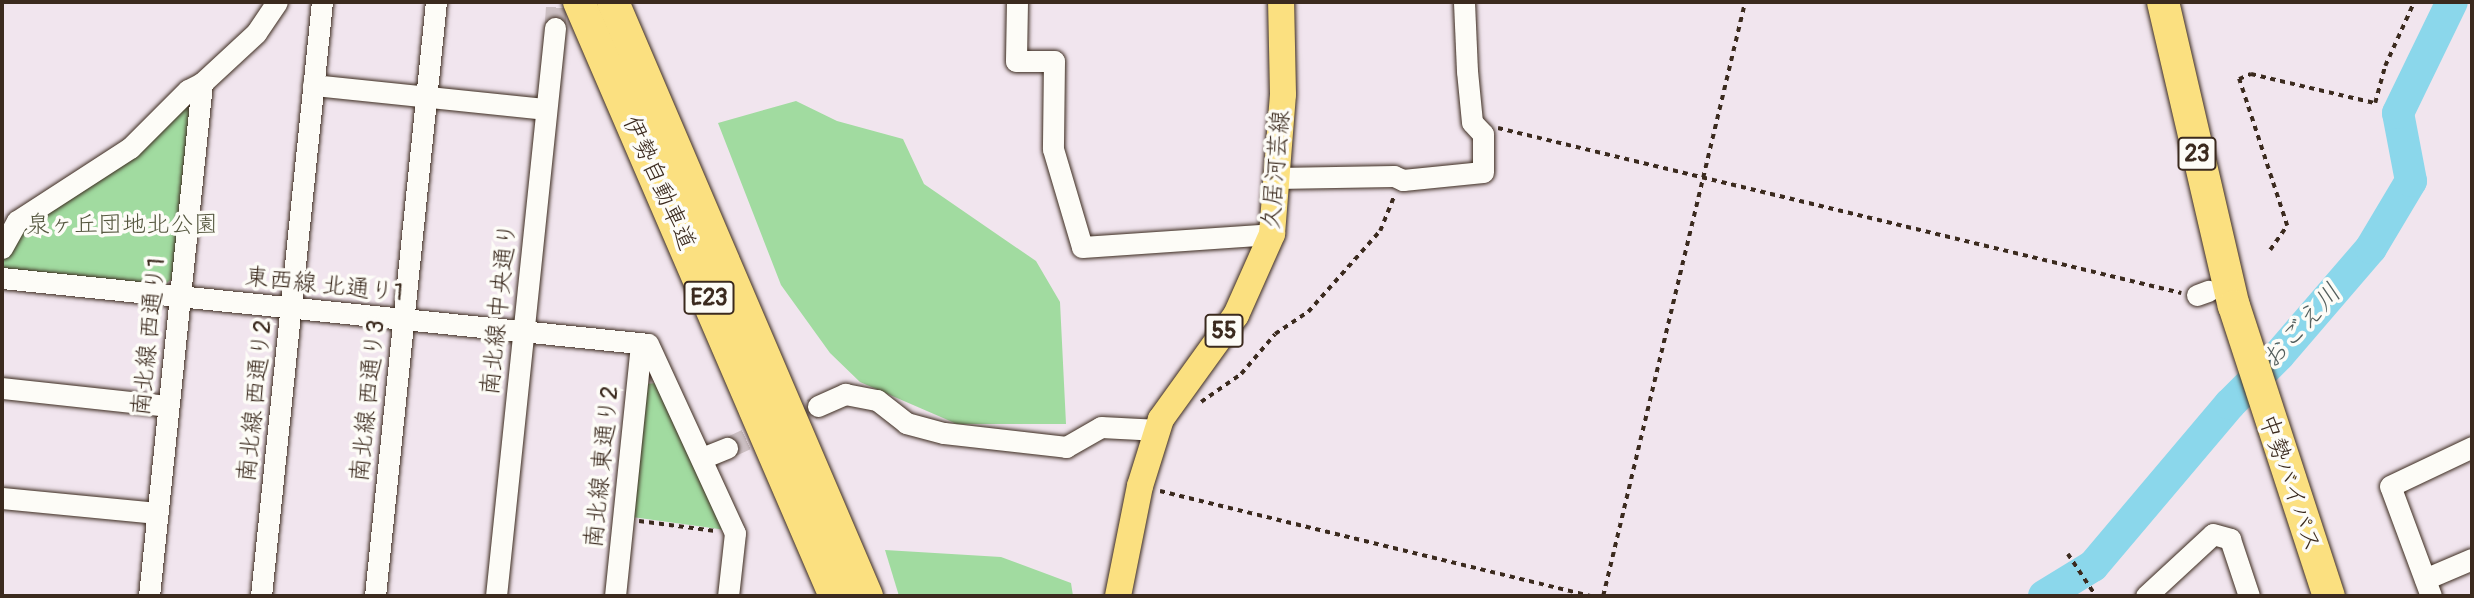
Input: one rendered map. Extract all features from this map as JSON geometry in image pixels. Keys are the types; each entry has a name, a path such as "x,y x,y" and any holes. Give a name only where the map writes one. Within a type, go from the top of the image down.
{"highway":[{"name":"伊勢自動車道","path":"579,2 835,596"},
{"name":"伊勢自動車道","path":"613,2 867,596"},
{"name":"中勢バイパス","path":"2163,2 2213,297 2279,453 2329,596"}],"main road":[{"name":"久居河芸線","path":"1118,596 1140,486 1161,419 1236,314 1272,234 1284,75 1281,2"}],"street":[{"path":"2,248 17,221 130,148 188,90 202,83 256,33 277,2"},
{"name":"南北線 西通り2","path":"261,596 322,2"},
{"name":"南北線 西通り3","path":"375,596 436,2"},
{"path":"1017,2 1016,61 1054,61 1053,149 1082,247 1272,234"},
{"path":"1276,178 1394,176 1403,180 1483,172 1483,134 1472,122 1464,2"},
{"name":"南北線 中央通り","path":"496,596 555,28"},
{"name":"南北線 西通り1","path":"149,596 202,83"},
{"path":"313,85 546,109"},
{"name":"東西線 北通り1","path":"2,278 641,344"},
{"path":"641,344 648,344 735,533 728,596"},
{"name":"南北線 東通り2","path":"615,596 641,344"},
{"path":"2,388 169,406"},
{"path":"818,406 845,394 877,400 906,423 944,433 1066,447 1101,427 1159,430"},
{"path":"2472,447 2390,486 2428,588 2472,559"},
{"path":"702,458 727,448"},
{"path":"2,498 157,513"},
{"path":"2146,596 2213,534 2230,539 2249,596"}],"path":[{"path":"1602,596 1745,2"},
{"path":"2270,250 2287,226 2239,79 2251,74 2375,103 2385,66 2414,2"},
{"path":"1472,122 1583,145 1704,178 2213,297"},
{"path":"1198,405 1241,374 1275,334 1322,298 1380,231 1403,180"},
{"path":"1156,504 1161,478"},
{"path":"1158,491 1592,596"},
{"path":"623,519 735,533"},
{"path":"2068,554 2096,596"}],"green space":[{"name":"泉ヶ丘団地北公園","path":"192,94 173,278 163,286 2,270 2,250 18,224"},
{"path":"796,101 837,121 903,139 924,184 1036,261 1060,302 1066,424 957,424 860,382 830,353 781,285 718,123"},
{"path":"658,383 726,530 632,517 645,384"},
{"path":"885,550 1001,557 1071,583 1073,596 899,596"}],"waterway":[{"name":"おごえ川","path":"2044,596 2093,566 2230,404 2279,355 2371,248 2411,181 2398,113 2452,2"}],"tunnel":[{"path":"555,28 557,2"},
{"path":"727,448 818,406"}]}
